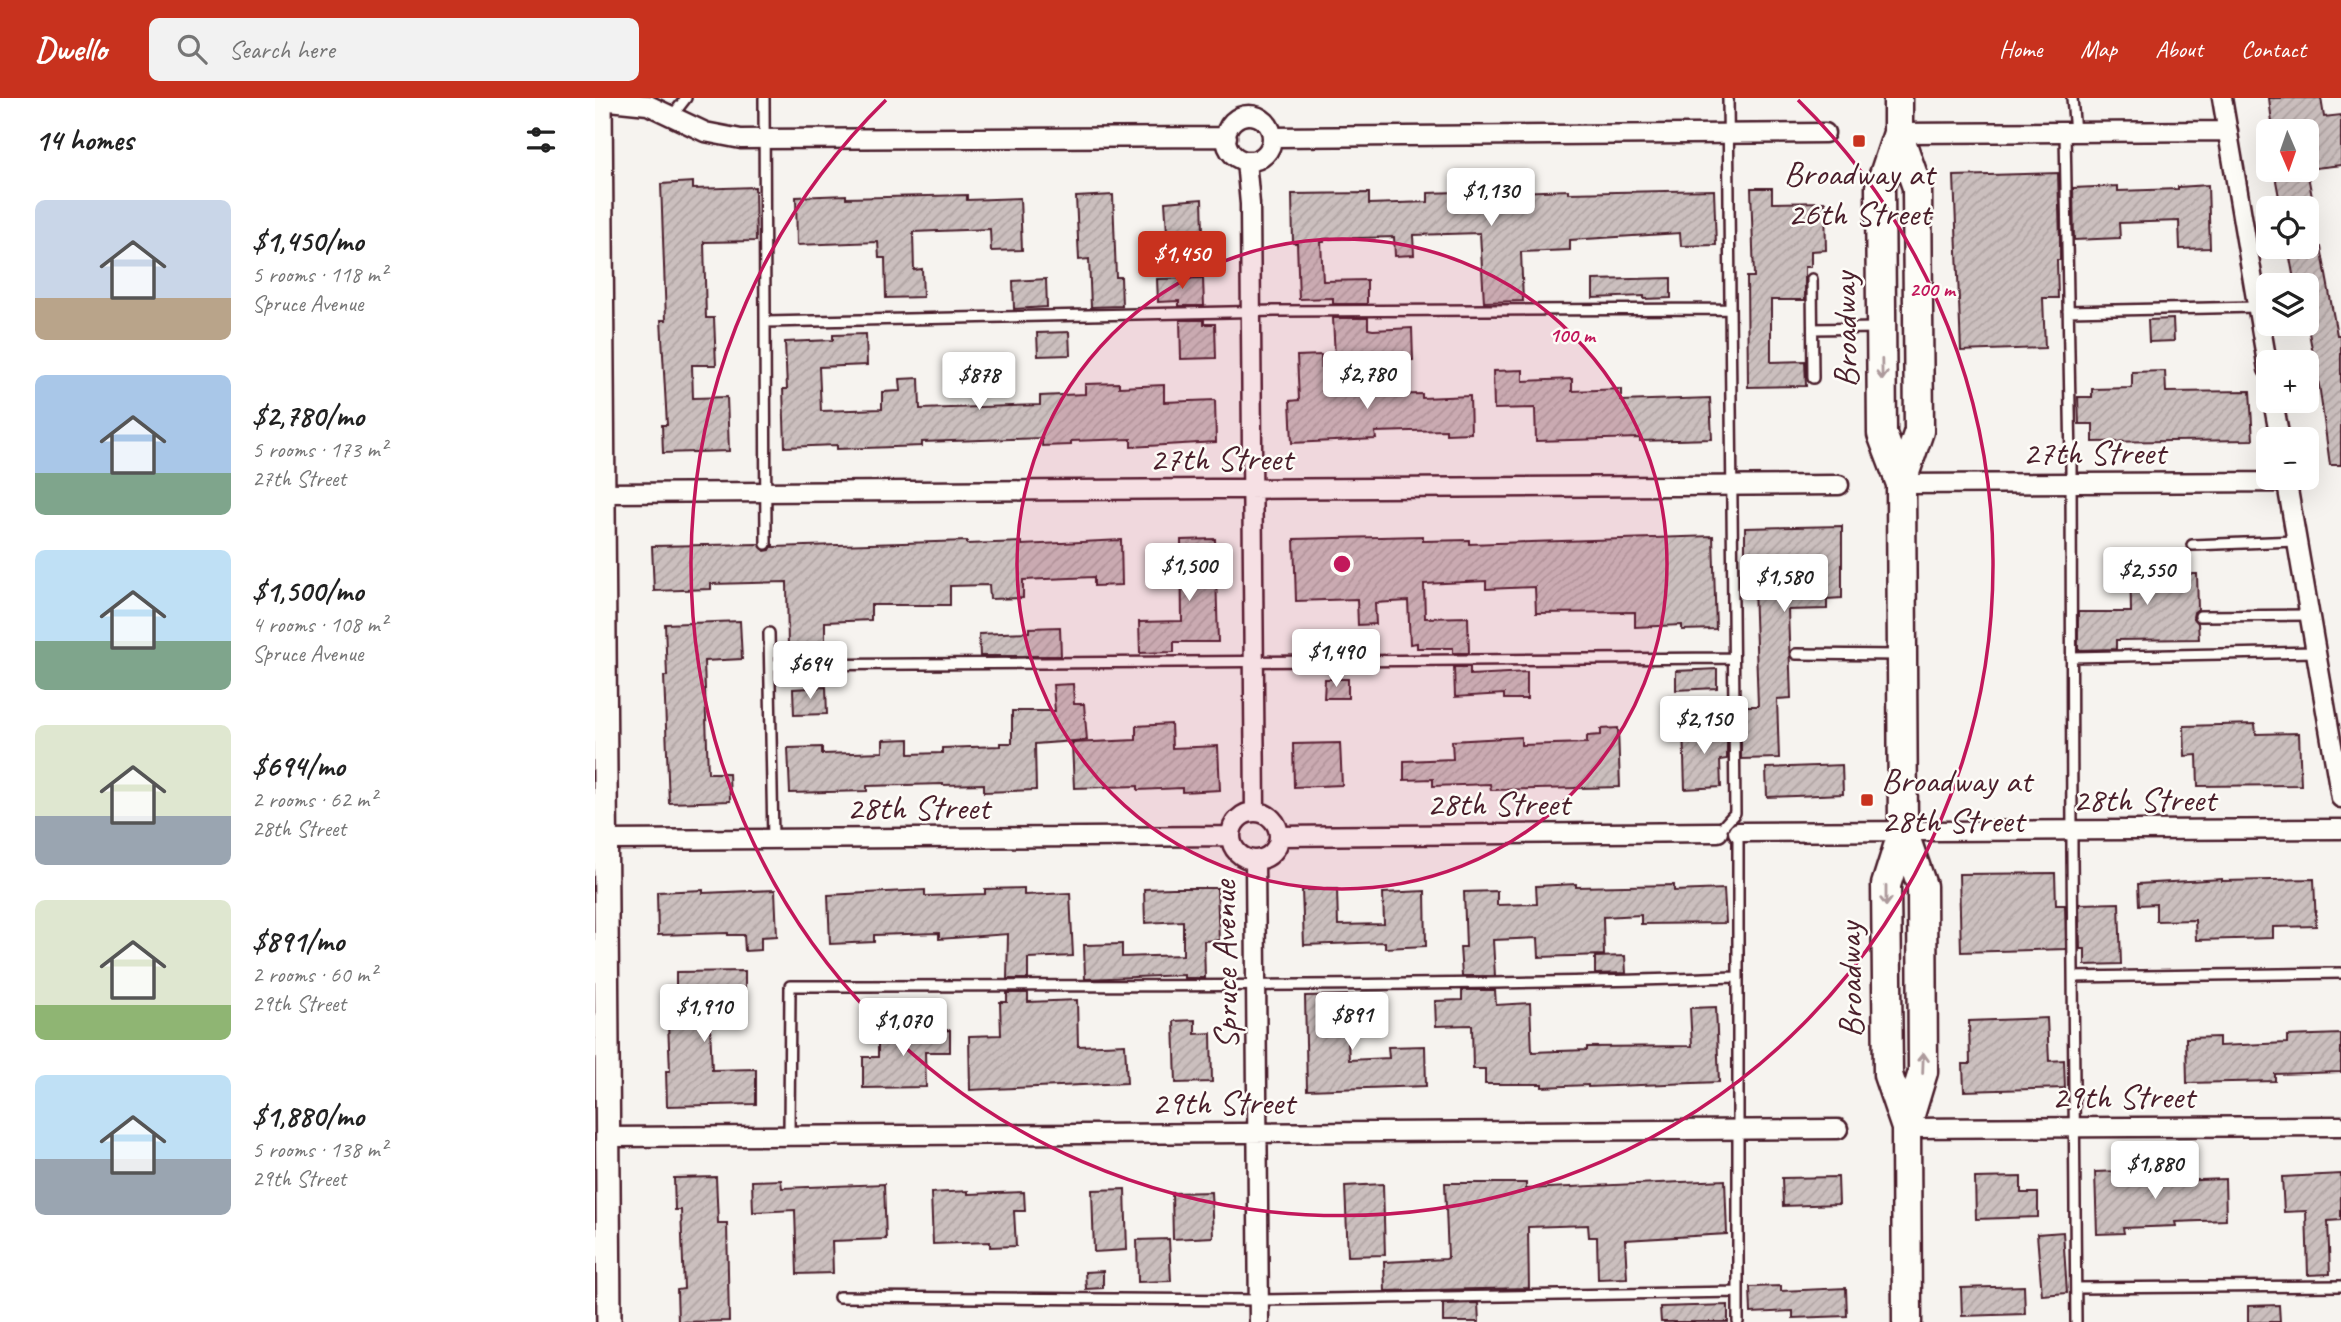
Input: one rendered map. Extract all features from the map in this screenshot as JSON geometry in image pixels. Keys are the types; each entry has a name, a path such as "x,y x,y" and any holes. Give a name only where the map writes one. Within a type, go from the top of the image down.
{"main road":[{"name":"Broadway","path":"1898,98 1898,133 1880,187 1881,327 1882,434 1901,484"},
{"name":"Broadway","path":"1898,133 1917,187 1919,431 1901,484 1903,831 1922,886 1923,1072 1906,1128 1907,1322"}],"street":[{"path":"2222,98 2256,301"},
{"path":"609,1322 602,1189 608,1137 601,921 605,840 599,628 600,99 648,105 688,125 741,139 1227,137"},
{"path":"1248,107 1267,124 1272,137 1272,144 1265,155 1246,161 1230,150 1227,137 1235,120 1248,107"},
{"path":"1898,133 2228,131"},
{"path":"1272,137 1825,133"},
{"path":"1246,161 1250,204 1255,812"},
{"name":"27th Street","path":"1901,484 2256,481"},
{"name":"27th Street","path":"600,483 768,492 1839,485"},
{"path":"2289,490 2341,798"},
{"path":"1255,812 1262,813 1274,822 1279,836 1275,850 1262,859 1255,860 1241,855 1232,844 1231,836 1241,817 1255,812"},
{"name":"28th Street","path":"1738,832 2341,829"},
{"name":"28th Street","path":"1279,836 1718,832"},
{"name":"28th Street","path":"605,840 1231,836"},
{"name":"Spruce Avenue","path":"1255,860 1259,1322"},
{"name":"29th Street","path":"1906,1128 2341,1126"},
{"name":"29th Street","path":"608,1137 1838,1129"}],"lane":[{"path":"672,116 686,98"},
{"path":"764,98 768,492 766,544"},
{"path":"1718,832 1735,813 1728,98"},
{"path":"2072,98 2068,311 2077,1322"},
{"path":"1812,279 1813,378"},
{"path":"2068,311 2256,307"},
{"path":"766,322 1251,312 1730,309"},
{"path":"1813,329 1881,327"},
{"path":"2192,545 2297,541"},
{"path":"2200,616 2310,615"},
{"path":"769,633 773,839"},
{"path":"2071,657 2316,652"},
{"path":"1796,654 1902,655"},
{"path":"771,664 1733,658"},
{"path":"1738,832 1738,1322"},
{"path":"2073,977 2341,973"},
{"path":"789,1136 790,986 1594,982 1737,977"},
{"path":"2076,1288 2341,1286"},
{"path":"839,1297 1259,1300 1737,1292"}],"building":[{"path":"2269,98 2321,98 2324,117 2341,115 2341,165 2319,168 2319,119 2272,119"},
{"path":"2058,173 2058,298 2043,298 2045,348 1961,351 1954,176"},
{"path":"693,182 693,189 755,187 756,241 704,242 706,318 714,318 716,365 692,365 693,398 727,397 729,451 663,453 662,425 667,425 661,320 666,320 661,184"},
{"path":"2276,182 2309,182 2312,196 2279,196"},
{"path":"2208,185 2210,248 2180,249 2179,221 2119,223 2120,238 2074,240 2073,188 2118,186 2118,191"},
{"path":"1751,188 1772,188 1772,203 1825,202 1826,250 1811,251 1811,267 1805,267 1805,300 1771,300 1771,362 1805,361 1806,386 1748,387 1747,277 1754,277"},
{"path":"1568,190 1568,193 1714,190 1716,245 1681,246 1680,233 1570,240 1570,250 1521,252 1523,301 1484,302 1480,233 1413,235 1414,255 1395,256 1394,237 1324,239 1324,242 1321,242 1323,281 1367,280 1367,304 1333,304 1333,298 1299,299 1297,243 1293,243 1292,194 1369,193 1369,204 1428,202 1428,193"},
{"path":"846,195 846,198 967,195 967,200 1020,198 1022,250 991,251 990,229 913,232 914,270 922,269 923,297 886,298 885,258 879,258 878,242 797,245 796,197"},
{"path":"1113,195 1116,277 1121,277 1122,306 1091,307 1089,259 1079,260 1076,197"},
{"path":"1202,199 1203,231 1167,233 1165,202"},
{"path":"2321,247 2337,335 2341,335 2341,465 2330,465 2319,386 2319,350 2312,350 2310,336 2319,336 2319,273 2293,273 2290,259 2319,259"},
{"path":"1203,278 1204,306 1179,306 1179,301 1158,302 1157,279"},
{"path":"1671,278 1671,298 1593,298 1593,280"},
{"path":"1046,279 1047,307 1014,309 1013,281"},
{"path":"1333,318 1368,318 1368,329 1373,330 1412,328 1413,360 1387,361 1387,355 1335,357"},
{"path":"2173,319 2174,341 2149,342 2148,320"},
{"path":"1180,320 1204,320 1204,324 1215,324 1216,358 1181,359"},
{"path":"1069,332 1070,355 1038,356 1037,333"},
{"path":"866,334 867,365 819,367 821,411 882,409 882,392 901,391 900,379 919,378 920,409 1040,405 1040,396 1085,394 1085,384 1119,383 1119,387 1164,385 1164,402 1215,400 1216,442 1131,447 1131,439 1071,441 1071,445 1042,446 1042,438 922,442 922,446 837,449 837,445 785,447 785,342 833,340 833,335"},
{"path":"1321,355 1322,390 1374,388 1374,395 1422,394 1422,398 1470,396 1471,433 1446,434 1446,430 1375,432 1376,439 1292,443 1290,401 1299,400 1297,356"},
{"path":"1523,370 1523,381 1572,379 1572,391 1621,389 1621,401 1710,398 1712,439 1536,441 1535,408 1494,409 1493,371"},
{"path":"2165,371 2166,392 2250,391 2253,440 2093,442 2093,424 2079,424 2078,397 2092,397 2092,389 2132,388 2132,372"},
{"path":"1842,526 1842,598 1827,599 1827,609 1788,610 1791,698 1777,699 1779,758 1741,759 1741,725 1746,725 1745,706 1758,706 1753,557 1745,557 1745,528"},
{"path":"1423,536 1423,541 1469,540 1469,544 1713,536 1716,629 1682,630 1682,625 1635,627 1635,612 1536,613 1535,587 1486,589 1486,581 1424,584 1425,618 1468,617 1469,653 1453,653 1453,648 1417,648 1417,643 1410,644 1408,601 1375,603 1376,624 1358,625 1357,599 1296,601 1294,539"},
{"path":"1215,539 1218,642 1174,642 1174,652 1140,653 1139,622 1182,621 1181,540"},
{"path":"1121,540 1122,585 1094,586 1094,577 1023,580 1023,598 990,599 989,585 950,586 950,605 871,605 871,620 825,622 825,649 788,649 787,582 711,584 711,589 654,591 652,546 759,544 765,551 770,550 773,544 773,547 967,541 967,544 1022,542 1022,545"},
{"path":"2179,555 2180,574 2197,574 2198,609 2193,617 2198,623 2199,639 2116,640 2116,649 2078,650 2078,612 2131,612 2130,556"},
{"path":"740,621 742,659 704,661 708,773 729,773 730,801 669,803 664,676 667,676 665,624"},
{"path":"1060,627 1061,656 980,656 979,634 1029,632 1029,628"},
{"path":"1454,667 1470,667 1470,675 1527,672 1527,699 1504,699 1504,694 1455,697"},
{"path":"1717,669 1717,688 1676,690 1676,671"},
{"path":"1325,679 1348,679 1348,698 1324,698"},
{"path":"1073,684 1074,704 1084,704 1087,740 1035,744 1036,790 984,792 984,784 943,784 867,786 867,791 790,793 788,748 822,747 822,754 883,752 883,740 909,739 909,754 942,753 942,748 1000,746 1000,743 1012,743 1012,711 1055,711 1053,685"},
{"path":"826,687 827,714 794,715 793,689"},
{"path":"1171,724 1172,748 1218,746 1220,790 1138,790 1138,786 1074,788 1072,743 1136,740 1136,726"},
{"path":"2255,724 2256,734 2299,733 2301,785 2198,786 2197,755 2185,756 2184,726"},
{"path":"1727,726 1727,759 1720,760 1721,787 1685,789 1683,727"},
{"path":"1618,728 1620,787 1491,790 1490,784 1433,786 1433,779 1404,780 1404,761 1453,759 1452,741 1521,737 1521,745 1587,743 1587,736 1601,735 1601,729"},
{"path":"1340,743 1342,785 1294,787 1293,744"},
{"path":"1842,765 1843,794 1767,797 1766,768"},
{"path":"2055,873 2056,905 2065,905 2066,949 1961,952 1959,874"},
{"path":"2222,879 2314,879 2316,926 2273,927 2273,938 2196,940 2195,920 2156,921 2156,904 2139,905 2138,884"},
{"path":"1576,884 1576,887 1674,885 1674,891 1724,889 1726,923 1641,924 1641,915 1603,917 1604,955 1539,957 1538,938 1493,940 1495,976 1462,976 1460,947 1466,947 1464,892 1497,891 1497,905 1537,904 1536,886"},
{"path":"1024,888 1024,895 1070,893 1073,956 1028,958 1028,979 1007,979 1008,934 939,939 939,933 874,935 874,942 830,944 828,895 925,890 925,896 985,894 985,889"},
{"path":"1217,888 1219,940 1204,941 1205,978 1184,978 1184,975 1085,979 1084,945 1122,944 1122,957 1183,955 1183,921 1145,923 1144,889"},
{"path":"1337,889 1338,925 1384,924 1383,893 1425,891 1426,946 1385,948 1385,942 1304,945 1302,890"},
{"path":"703,890 703,893 775,890 777,936 761,937 761,950 745,951 744,935 658,935 657,892"},
{"path":"2119,903 2121,964 2085,965 2085,949 2080,949 2079,904"},
{"path":"1625,956 1626,973 1595,974 1595,957"},
{"path":"745,971 745,1004 709,1004 712,1070 756,1069 756,1104 667,1106 666,1071 670,1071 668,1023 676,1023 676,972"},
{"path":"1462,990 1495,990 1496,1005 1530,1003 1532,1052 1587,1050 1587,1047 1692,1046 1690,1008 1716,1007 1719,1082 1588,1087 1485,1084 1485,1069 1473,1069 1472,1025 1436,1026 1435,1001 1462,1000"},
{"path":"1007,993 1028,993 1028,1002 1077,1000 1078,1046 1125,1044 1127,1083 970,1090 969,1036 1001,1035 1000,1002 1007,1002"},
{"path":"1353,995 1354,1019 1347,1019 1349,1060 1389,1058 1388,1047 1425,1046 1426,1086 1307,1090 1305,996"},
{"path":"2047,1018 2049,1061 2064,1060 2065,1088 1964,1091 1963,1064 1970,1064 1969,1021"},
{"path":"1195,1020 1195,1034 1211,1033 1212,1082 1176,1083 1174,1021"},
{"path":"950,1030 950,1052 925,1052 926,1087 863,1088 863,1057 878,1057 878,1031"},
{"path":"2341,1034 2341,1072 2275,1074 2275,1081 2187,1083 2186,1038 2219,1037 2219,1046 2287,1043 2287,1036"},
{"path":"2121,1171 2122,1177 2174,1175 2174,1181 2225,1179 2226,1220 2175,1222 2176,1226 2123,1228 2124,1233 2097,1234 2095,1172"},
{"path":"2341,1174 2341,1220 2328,1221 2330,1274 2308,1275 2306,1211 2284,1212 2282,1177"},
{"path":"716,1177 718,1223 727,1223 729,1321 678,1322 677,1290 684,1289 681,1210 675,1210 674,1178"},
{"path":"1838,1177 1839,1204 1783,1206 1782,1178"},
{"path":"2021,1177 2021,1193 2038,1193 2038,1217 1976,1219 1975,1178"},
{"path":"781,1180 782,1188 884,1184 886,1239 832,1241 833,1273 797,1274 795,1210 753,1212 752,1181"},
{"path":"1725,1180 1727,1234 1625,1240 1627,1278 1598,1279 1597,1237 1589,1237 1588,1225 1528,1227 1529,1288 1385,1291 1384,1262 1448,1258 1445,1183 1526,1183 1526,1189"},
{"path":"1383,1184 1385,1255 1348,1256 1345,1186"},
{"path":"1125,1189 1127,1250 1094,1252 1092,1190"},
{"path":"968,1191 968,1194 1024,1192 1025,1211 1014,1211 1016,1246 990,1247 990,1242 933,1244 931,1193"},
{"path":"1211,1192 1213,1237 1173,1239 1172,1193"},
{"path":"2063,1232 2067,1293 2042,1295 2037,1234"},
{"path":"1169,1239 1171,1281 1138,1282 1137,1240"},
{"path":"1103,1271 1103,1288 1086,1289 1085,1272"},
{"path":"1781,1286 1781,1291 1846,1288 1847,1316 1793,1318 1793,1311 1751,1313 1750,1287"},
{"path":"2024,1286 2025,1314 1962,1316 1961,1288"},
{"path":"1478,1303 1479,1322 1443,1322 1443,1304"},
{"path":"1728,1305 1728,1322 1661,1322 1660,1307"},
{"path":"2279,1305 2280,1322 2248,1322 2248,1306"}],"place":[{"name":"Broadway at 26th Street","path":"1859,141"},
{"name":"Broadway at 28th Street","path":"1867,800"}]}
